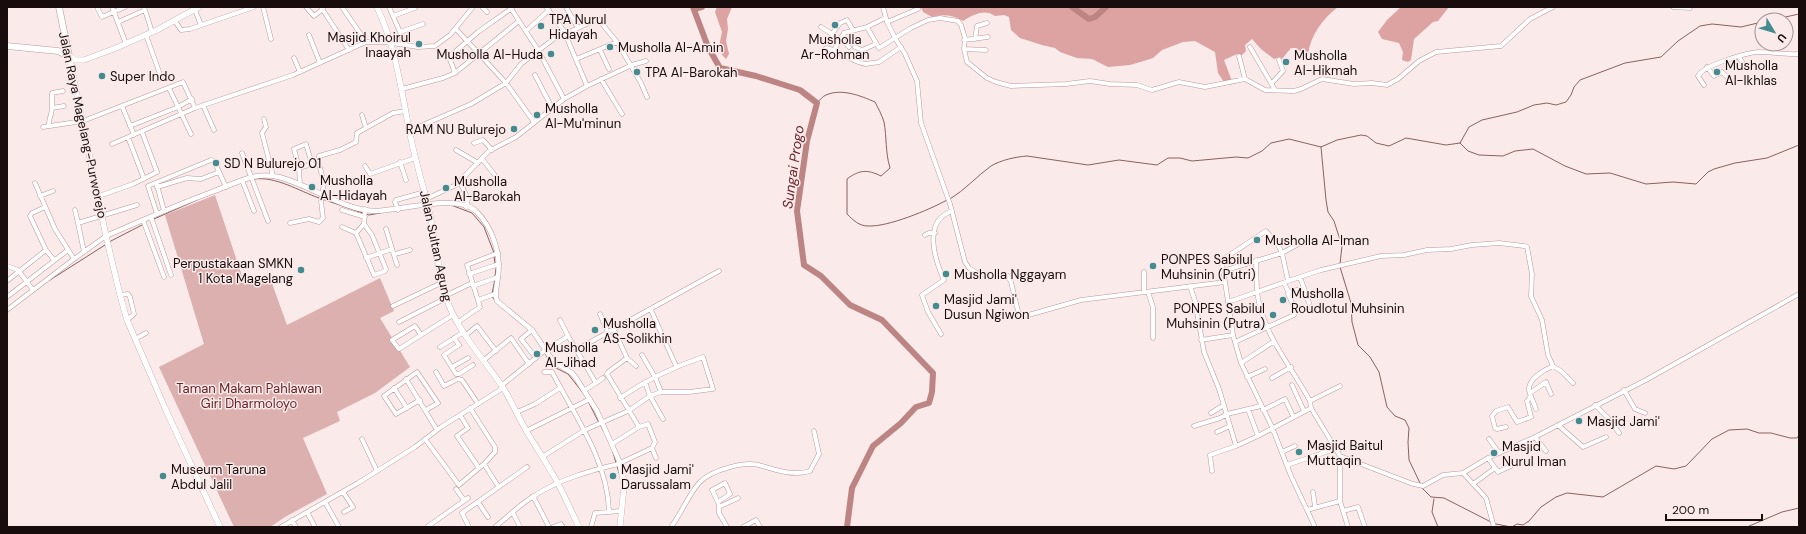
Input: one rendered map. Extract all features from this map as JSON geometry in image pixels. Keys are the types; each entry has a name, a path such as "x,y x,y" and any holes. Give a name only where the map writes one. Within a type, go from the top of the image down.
{"main road":[{"name":"Jalan Raya Magelang-Purworejo","path":"59,7 107,239 127,320 168,416 220,527"},
{"name":"Jalan Sultan Agung","path":"377,7 385,24 402,89 409,131 428,205 446,297 453,315 502,387 526,431 557,482 579,527"},
{"path":"7,46 58,51 78,60 84,60 146,36 175,21 193,9"},
{"path":"618,464 624,486 620,527"}],"street":[{"path":"97,7 102,17 125,7"},
{"path":"112,7 126,44"},
{"path":"175,21 181,30 201,25 254,7"},
{"path":"263,7 272,39"},
{"path":"306,7 314,16 322,8 349,50"},
{"path":"342,7 366,42"},
{"path":"389,7 404,45"},
{"path":"112,144 195,108 300,72 366,42 385,42 418,47 435,46 456,29 473,7"},
{"path":"482,7 487,12"},
{"path":"566,7 578,28"},
{"path":"883,7 886,20 901,47 916,81 921,123 950,204 965,262 969,268 977,273 995,277 1008,276 1011,282 1019,315 1030,315 1081,300 1225,282"},
{"path":"867,27 876,44 881,48 922,22 940,18 958,21 961,25 964,40 965,59 975,70 996,82 1011,86 1066,84 1090,81 1110,84 1137,85 1152,90 1179,82 1205,87 1245,79 1260,88 1297,91 1322,79 1354,84 1372,83 1386,85 1398,79 1419,61 1436,52 1501,46 1530,19 1553,7"},
{"path":"1673,7 1690,8"},
{"path":"393,16 415,8"},
{"path":"456,73 449,58 467,41 512,8 538,50 564,99"},
{"path":"834,50 844,33 867,27 918,8"},
{"path":"118,22 145,9 152,32"},
{"path":"193,9 201,25"},
{"path":"526,31 548,9 564,32 587,86"},
{"path":"409,131 471,104 506,83 521,64 564,32 578,28 598,18 617,42 632,65 647,97"},
{"path":"821,27 832,34 840,23 847,20 853,30"},
{"path":"402,89 456,73 519,21"},
{"path":"975,39 977,26 987,23"},
{"path":"400,32 423,24"},
{"path":"456,29 506,83 534,122"},
{"path":"146,36 161,77"},
{"path":"309,36 320,63"},
{"path":"964,40 988,37"},
{"path":"840,38 850,46"},
{"path":"576,59 617,42"},
{"path":"855,47 862,50 876,44"},
{"path":"825,49 827,48 834,50 867,64 870,62 879,62 901,47"},
{"path":"1250,47 1275,90"},
{"path":"964,49 986,50"},
{"path":"600,50 608,69"},
{"path":"1704,84 1698,76 1707,67 1721,61 1759,52 1799,54"},
{"path":"1239,56 1245,79"},
{"path":"1739,57 1742,62"},
{"path":"294,58 300,72"},
{"path":"1272,83 1283,70 1279,60"},
{"path":"428,205 460,182 492,150 516,137 564,99 601,79 632,65 646,61"},
{"path":"1707,67 1714,76 1722,72 1728,78"},
{"path":"535,76 552,108"},
{"path":"601,79 622,114"},
{"path":"42,127 83,121 183,82 195,108"},
{"path":"169,88 191,134"},
{"path":"49,126 48,120 52,116 52,93 63,91"},
{"path":"130,126 178,107 192,99"},
{"path":"203,105 214,130"},
{"path":"52,108 64,106"},
{"path":"122,106 134,135"},
{"path":"290,223 309,219 320,221 323,214 322,196 324,183 318,160 319,156 340,150 354,143 356,141 357,134 366,128 393,113 406,111"},
{"path":"362,115 366,128"},
{"path":"264,118 266,128 262,133 273,176"},
{"path":"99,196 156,173 157,170 142,132"},
{"path":"128,137 144,179"},
{"path":"474,143 483,140 492,150"},
{"path":"299,168 312,164 306,144 294,149 299,168 300,185"},
{"path":"456,150 480,161 494,174"},
{"path":"242,153 268,221"},
{"path":"365,166 370,174 400,162 415,158"},
{"path":"157,214 147,186 211,160 213,160 226,187"},
{"path":"400,162 406,180"},
{"path":"157,187 187,178 201,179 219,172"},
{"path":"7,310 74,258 107,239 144,222 152,220 157,214 226,187 273,176 300,185 322,196 365,213"},
{"path":"156,182 164,211"},
{"path":"460,182 468,197 466,207"},
{"path":"35,183 45,207 68,250 74,258"},
{"path":"243,183 254,211"},
{"path":"40,196 53,191"},
{"path":"398,210 395,202 396,200 425,192"},
{"path":"342,210 365,213 398,210 441,202 466,207 476,211 485,223 498,253 499,264 495,294 498,303 532,330 553,361 572,373 585,390 588,400 612,444 618,464"},
{"path":"78,223 137,205"},
{"path":"45,207 30,215 46,250 54,260"},
{"path":"75,210 84,252"},
{"path":"941,334 928,312 922,295 944,280 935,258 932,240 940,219 945,214 952,211"},
{"path":"356,233 364,224 365,213"},
{"path":"152,220 171,275"},
{"path":"144,222 164,277"},
{"path":"342,227 356,233 374,275 384,271 385,267 372,235 364,224"},
{"path":"386,229 396,265"},
{"path":"1235,342 1295,314 1296,311 1286,282 1282,253 1278,245 1266,231 1225,258 1222,263 1233,335 1235,342 1241,363 1247,377 1272,427 1287,466 1316,527"},
{"path":"925,235 935,233"},
{"path":"1223,270 1282,253 1304,241"},
{"path":"1228,302 1321,270 1381,256 1404,255 1427,250 1451,249 1503,242 1508,245 1525,246 1532,274 1531,296 1542,320 1548,355 1553,366 1561,371 1573,383"},
{"path":"366,258 392,249"},
{"path":"7,280 46,250"},
{"path":"7,297 68,250"},
{"path":"394,254 410,250"},
{"path":"458,322 479,307 467,264 498,253"},
{"path":"1256,260 1257,292 1260,310 1266,328 1273,342 1291,368 1310,401 1311,408 1340,456 1413,484 1423,486 1443,475 1463,473 1488,458 1535,437 1799,294"},
{"path":"470,274 499,264"},
{"path":"7,266 19,272 32,290"},
{"path":"576,350 651,310 719,271"},
{"path":"1144,272 1146,292 1153,307 1154,338"},
{"path":"399,322 473,284 498,277"},
{"path":"1300,277 1309,303"},
{"path":"393,306 443,282"},
{"path":"1190,286 1195,301 1201,340 1227,414 1236,446"},
{"path":"1289,293 1304,288"},
{"path":"120,295 128,294 130,297 134,314 127,320"},
{"path":"478,300 495,294"},
{"path":"651,310 676,366"},
{"path":"600,314 608,333"},
{"path":"421,335 415,326 392,340 399,349 453,315"},
{"path":"560,320 596,383"},
{"path":"440,347 477,326 496,351"},
{"path":"532,330 521,339 536,358"},
{"path":"614,330 627,358 636,366"},
{"path":"135,339 146,333"},
{"path":"1201,340 1233,335"},
{"path":"281,527 286,526 292,520 378,471 502,387 545,351 568,336"},
{"path":"454,338 459,345 444,355 452,368 457,374 473,365"},
{"path":"484,360 511,338 529,364"},
{"path":"1241,363 1273,342"},
{"path":"642,355 655,377 661,392"},
{"path":"542,457 585,430 628,411 650,396 661,392 689,392 712,389 704,357 676,366 645,382 620,398"},
{"path":"452,368 468,358"},
{"path":"627,358 607,373 620,398 639,427"},
{"path":"1536,409 1531,395 1532,381 1553,366"},
{"path":"1272,378 1291,368"},
{"path":"1247,377 1265,369"},
{"path":"544,372 551,371 585,430 600,468 608,497 609,512"},
{"path":"420,400 397,414 394,413 384,396 406,379 418,372 438,403 426,410"},
{"path":"436,372 444,386 458,379 462,380 478,404"},
{"path":"585,390 603,378"},
{"path":"406,379 437,430"},
{"path":"645,382 650,396 662,419"},
{"path":"1506,427 1495,428 1492,416 1494,413 1508,407 1517,422 1531,417 1527,401 1531,395 1546,382 1551,394"},
{"path":"1292,385 1304,411"},
{"path":"1310,401 1340,386"},
{"path":"394,388 407,408"},
{"path":"516,412 535,404 560,388"},
{"path":"1624,390 1635,410 1645,413"},
{"path":"1194,426 1220,418 1227,414 1248,409 1262,408 1285,399 1293,416"},
{"path":"526,431 588,400"},
{"path":"1211,413 1224,405"},
{"path":"1595,405 1608,418 1619,433"},
{"path":"425,439 459,485 484,464 495,452 495,447 470,408"},
{"path":"1212,471 1210,454 1236,446 1258,436 1272,427 1311,408"},
{"path":"1248,409 1258,436"},
{"path":"460,415 468,428 457,436 479,468"},
{"path":"495,527 533,496 557,482 600,468 618,464 652,448 655,442 648,424 639,427 612,444"},
{"path":"1558,425 1583,447 1606,437"},
{"path":"1217,432 1230,426"},
{"path":"671,527 700,482 705,478 732,466 746,463 759,464 777,471 802,473 810,470 819,454 814,431"},
{"path":"1535,437 1546,451"},
{"path":"362,439 378,471"},
{"path":"1489,439 1499,453"},
{"path":"1282,452 1296,446"},
{"path":"652,448 656,458"},
{"path":"1287,466 1335,449"},
{"path":"1340,456 1340,501 1348,527"},
{"path":"1488,458 1498,472 1511,466"},
{"path":"484,464 498,486"},
{"path":"469,527 462,513 527,466"},
{"path":"1473,484 1494,468"},
{"path":"1463,473 1481,491 1488,503 1494,527"},
{"path":"718,502 730,494 725,484 712,490 718,502 719,513 727,527"},
{"path":"427,527 466,499 456,489"},
{"path":"343,492 352,507 344,512"},
{"path":"1313,492 1315,507"},
{"path":"533,496 549,527"},
{"path":"719,507 738,498"},
{"path":"1307,510 1340,501"},
{"path":"325,502 339,527"},
{"path":"478,502 488,517"},
{"path":"1343,511 1358,507 1365,527"},
{"path":"591,527 595,513 621,511"},
{"path":"307,512 316,527"},
{"path":"512,513 520,527"},
{"path":"292,520 296,527"},
{"path":"743,527 756,520 760,527"},
{"path":"553,527 562,524 563,527"}],"green space":[{"name":"Taman Makam Pahlawan Giri Dharmoloyo","path":"215,195 244,282 269,275 287,325 380,278 394,311 380,318 410,367 375,393 337,412 340,421 303,438 327,494 270,527 234,527 159,367 204,344 165,215"}],"shaded area":[{"path":"717,7 732,7 727,19 728,29 726,41 729,54 726,59 721,53 720,49 722,32 715,12"},
{"path":"921,7 1338,7 1322,22 1318,28 1309,47 1308,54 1306,55 1296,48 1291,48 1282,59 1280,57 1274,59 1261,49 1252,39 1245,45 1246,51 1242,55 1237,54 1224,60 1233,84 1226,85 1218,73 1215,52 1195,41 1183,42 1162,50 1153,58 1147,60 1130,65 1108,67 1092,59 1077,58 1060,52 1055,48 1020,38 1011,30 1009,17 1004,15 995,16 983,12 963,21 956,17 932,17 923,12"},
{"path":"1401,7 1449,7 1438,21 1433,22 1414,39 1411,60 1408,62 1402,60 1403,52 1399,43 1382,39 1378,32 1387,20"}],"waterway":[{"name":"Sungai Progo","path":"693,7 708,47 720,68 756,76 800,90 817,103 807,141 797,211 804,265 821,276 850,305 882,320 933,373 932,392 929,403 916,407 901,423 873,446 852,488 847,527"},
{"path":"694,9 702,7"},
{"path":"1072,7 1089,19 1095,17 1106,7"},
{"path":"1794,15 1799,14"},
{"path":"950,199 991,166 1004,160 1022,156 1088,165 1119,160 1157,165 1168,158 1180,158 1192,161 1236,157 1248,158 1262,151 1271,143 1289,139 1321,147 1337,140 1361,135 1367,136 1376,143 1389,146 1406,138 1446,145 1460,143 1469,127 1482,120 1517,112 1534,105 1547,103 1556,105 1566,102 1574,87 1580,80 1625,63 1661,57 1678,41 1700,26 1712,24 1741,27 1754,24"},
{"path":"817,103 822,98 832,93 838,92 858,95 875,102 884,122 887,156 890,168 881,176 871,172 859,172 847,179 847,214 859,224 865,226 886,224 919,213 947,200"},
{"path":"1460,143 1468,151 1479,155 1503,156 1515,151 1533,149 1565,166 1586,174 1610,173 1646,184 1673,182 1696,184 1708,172 1714,169 1735,163 1767,158 1799,145"},
{"path":"1321,147 1328,212 1334,221 1342,246 1340,264"},
{"path":"254,179 279,182 319,198"},
{"path":"322,199 363,213"},
{"path":"154,219 197,200"},
{"path":"451,205 472,213 484,227 494,253"},
{"path":"366,214 369,215 380,213"},
{"path":"109,242 144,224"},
{"path":"50,280 105,245"},
{"path":"494,256 495,264"},
{"path":"1340,267 1351,303 1352,322 1358,345 1370,357 1379,372 1387,407 1395,416 1405,420 1409,428 1409,460 1420,483"},
{"path":"495,276 496,268"},
{"path":"492,294 495,279"},
{"path":"492,297 503,309"},
{"path":"545,353 552,366 568,374 583,393"},
{"path":"588,401 599,423"},
{"path":"601,426 604,432"},
{"path":"1512,527 1517,524 1523,525 1529,521 1541,507 1556,497 1567,493 1603,497 1656,466 1674,469 1686,466 1712,439 1729,430 1747,429 1759,433 1771,433 1790,438 1797,438 1799,435"},
{"path":"612,449 616,463"},
{"path":"617,466 619,473"},
{"path":"1422,488 1431,497 1444,498 1491,522"},
{"path":"1434,499 1432,512 1438,527"},
{"path":"1747,527 1782,512 1799,508"},
{"path":"1496,524 1511,527"},
{"path":"1621,527 1628,527"}],"place":[{"name":"Musholla Ar-Rohman","path":"835,25"},
{"name":"TPA Nurul Hidayah","path":"541,26"},
{"name":"Masjid Khoirul Inaayah","path":"419,44"},
{"name":"Musholla Al-Amin","path":"610,47"},
{"name":"Musholla Al-Huda","path":"551,54"},
{"name":"Musholla Al-Hikmah","path":"1286,62"},
{"name":"TPA Al-Barokah","path":"637,72"},
{"name":"Musholla Al-Ikhlas","path":"1717,72"},
{"name":"Super Indo","path":"102,76"},
{"name":"Musholla Al-Mu'minun","path":"537,115"},
{"name":"RAM NU Bulurejo","path":"514,129"},
{"name":"SD N Bulurejo 01","path":"216,163"},
{"name":"Musholla Al-Hidayah","path":"312,187"},
{"name":"Musholla Al-Barokah","path":"446,188"},
{"name":"Musholla Al-Iman","path":"1257,240"},
{"name":"PONPES Sabilul Muhsinin (Putri)","path":"1153,266"},
{"name":"Perpustakaan SMKN 1 Kota Magelang","path":"301,270"},
{"name":"Musholla Nggayam","path":"946,274"},
{"name":"Musholla Roudlotul Muhsinin","path":"1283,300"},
{"name":"Masjid Jami' Dusun Ngiwon","path":"936,306"},
{"name":"PONPES Sabilul Muhsinin (Putra)","path":"1273,315"},
{"name":"Musholla AS-Solikhin","path":"595,330"},
{"name":"Musholla Al-Jihad","path":"537,354"},
{"name":"Masjid Jami'","path":"1579,421"},
{"name":"Masjid Baitul Muttaqin","path":"1299,452"},
{"name":"Masjid Nurul Iman","path":"1494,453"},
{"name":"Museum Taruna Abdul Jalil","path":"163,476"},
{"name":"Masjid Jami' Darussalam","path":"613,476"}]}
